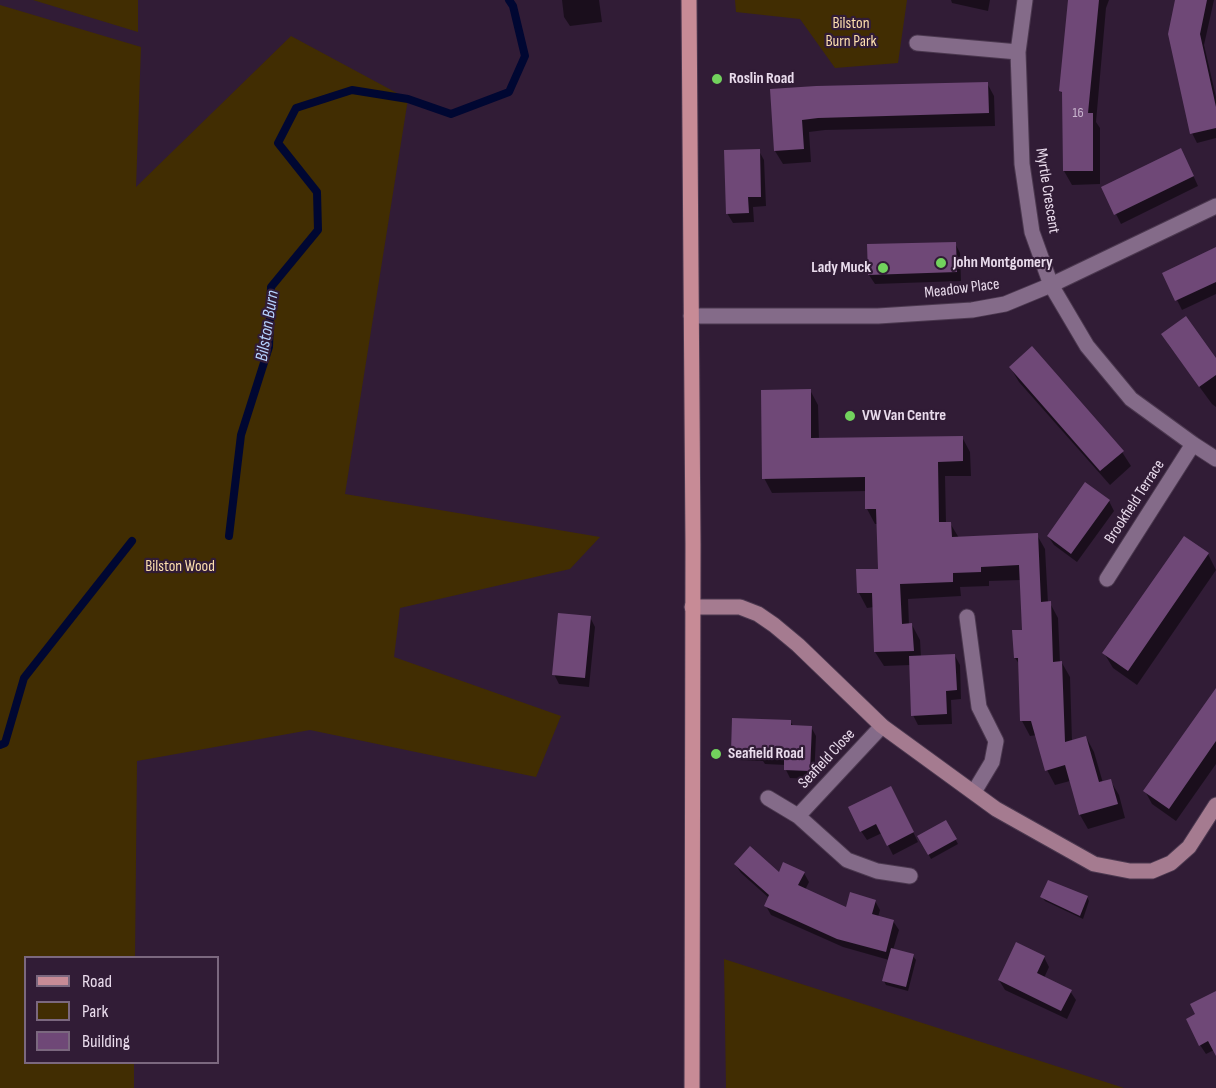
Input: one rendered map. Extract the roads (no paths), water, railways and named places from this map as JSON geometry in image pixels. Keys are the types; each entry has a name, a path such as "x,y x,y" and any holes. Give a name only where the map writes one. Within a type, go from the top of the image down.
{"main road":[{"path":"689,0 692,1088"}],"street":[{"name":"Myrtle Crescent","path":"1025,0 1018,52 1022,164 1032,232 1051,285 1087,346 1131,399 1216,459"},
{"path":"917,43 1018,52"},
{"name":"Meadow Place","path":"691,316 878,316 972,310 1005,303 1051,285 1216,206"},
{"name":"Brookfield Terrace","path":"1107,579 1193,444"},
{"path":"692,607 740,607 758,614 798,645 882,726 996,808 1094,864 1130,872 1152,871 1171,863 1189,847 1216,805"},
{"path":"967,617 979,707 996,741 992,762 974,792"},
{"name":"Seafield Close","path":"798,816 882,726"},
{"path":"768,798 798,816 847,860 877,871 910,876"}],"waterway":[{"name":"Bilston Burn","path":"229,536 241,435 269,347 271,287 318,230 317,192 278,143 296,108 352,90 408,99 451,114 509,92 525,56 513,6 509,0"},
{"name":"Bilston Burn","path":"0,745 5,743 24,678 132,541"}],"place":[{"name":"Roslin Road","path":"717,79"},
{"name":"John Montgomery","path":"941,263"},
{"name":"Lady Muck","path":"883,268"},
{"name":"VW Van Centre","path":"850,416"},
{"name":"Seafield Road","path":"716,754"}],"park label":[{"name":"Bilston Burn Park","path":"851,33"},
{"name":"Bilston Wood","path":"180,567"}]}
